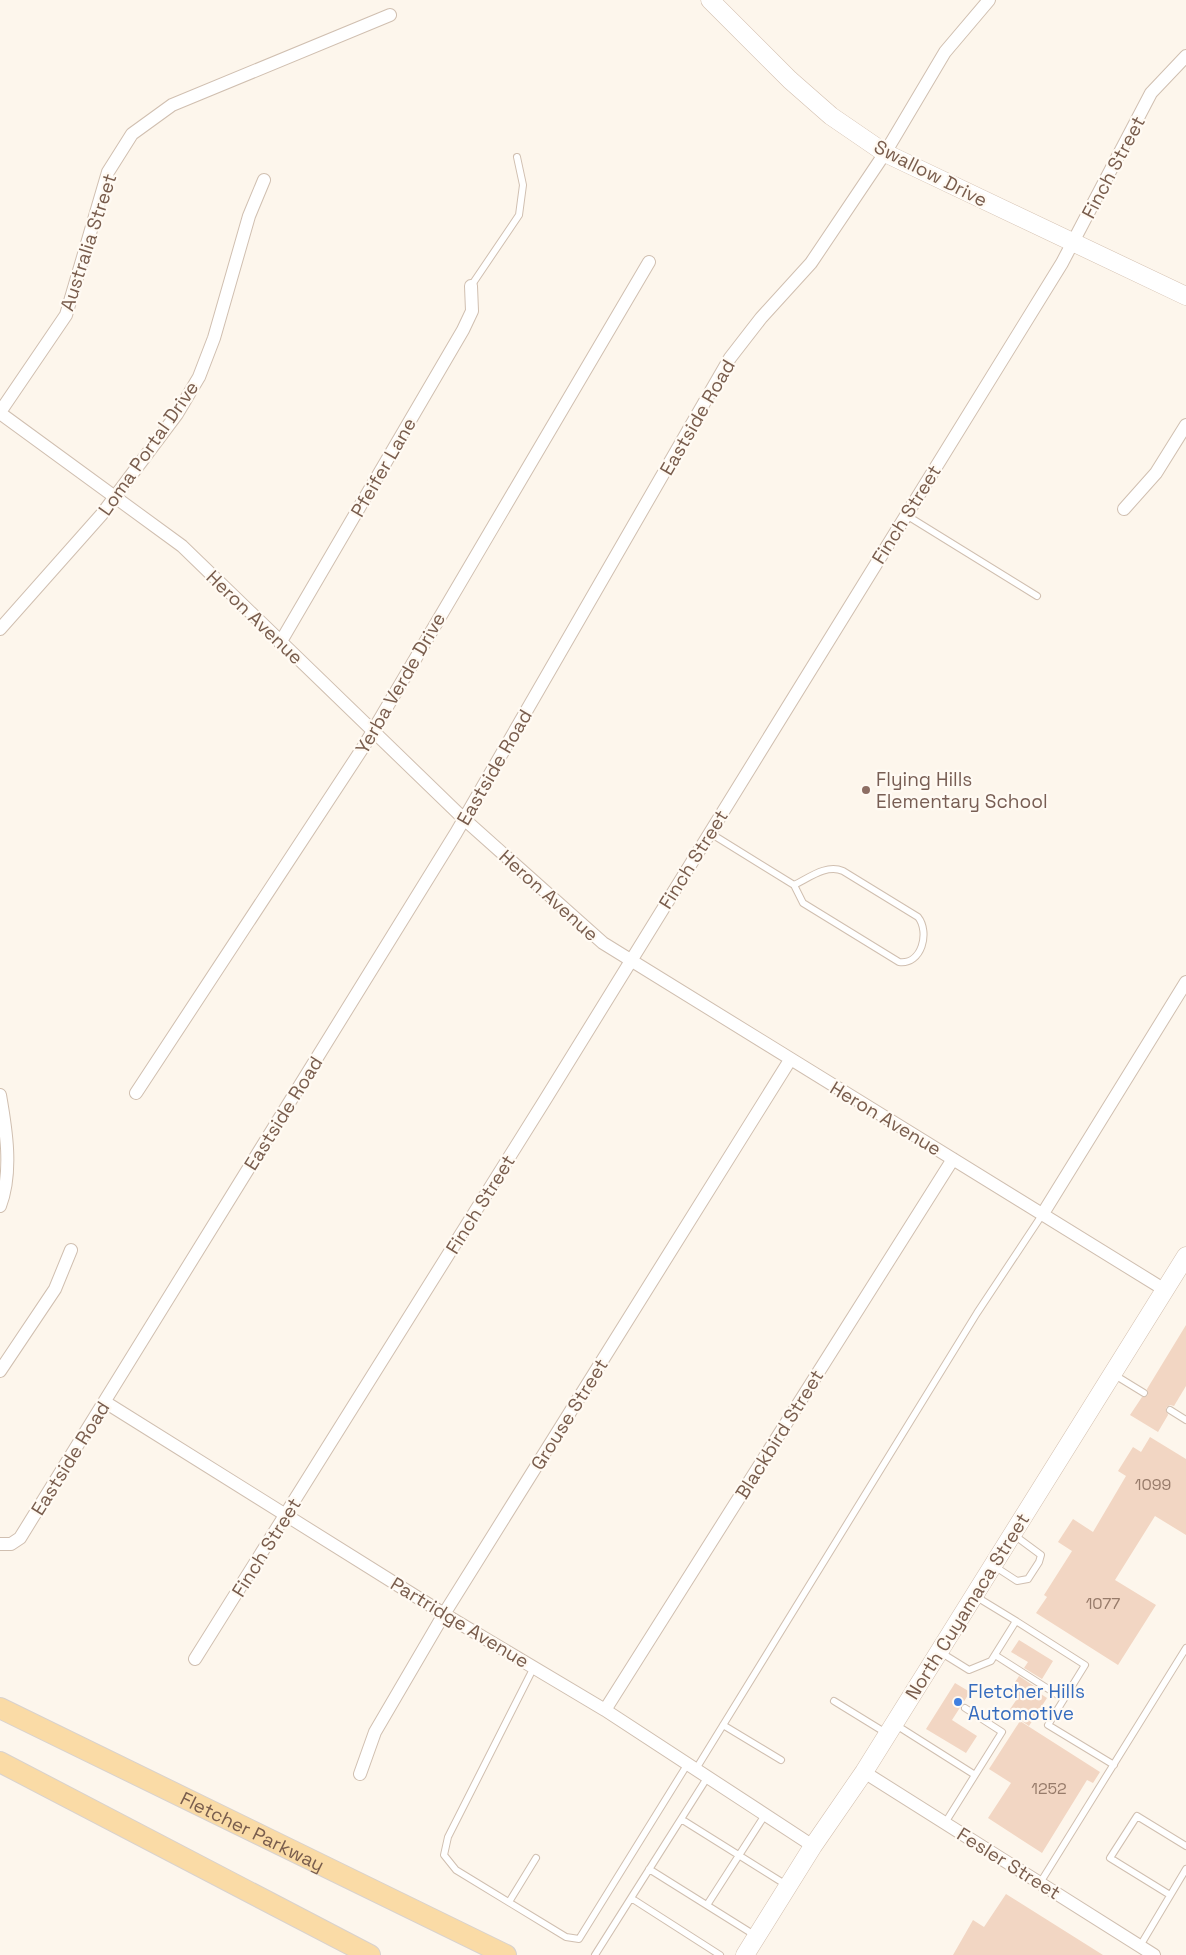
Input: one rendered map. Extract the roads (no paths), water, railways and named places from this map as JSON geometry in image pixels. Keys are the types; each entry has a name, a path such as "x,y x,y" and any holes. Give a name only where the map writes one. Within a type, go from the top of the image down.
{"main road":[{"name":"Swallow Drive","path":"710,0 810,98 831,116 885,153 1186,296"},
{"name":"North Cuyamaca Street","path":"745,1955 813,1846 864,1772 1164,1290 1186,1258"},
{"name":"Fletcher Parkway","path":"0,1708 506,1955"},
{"path":"0,1762 370,1955"},
{"path":"339,1938 385,1955"}],"street":[{"name":"Eastside Road","path":"5,1544 20,1538 464,819 730,358 761,318 811,263 885,153 945,52 989,0"},
{"name":"Australia Street","path":"0,412 66,315 108,172 132,134 172,105 390,15"},
{"name":"Finch Street","path":"195,1659 710,833 905,514 1062,263 1151,93 1185,57"},
{"name":"Loma Portal Drive","path":"0,629 115,497 176,414 199,377 214,338 249,216 264,180"},
{"name":"Yerba Verde Drive","path":"136,1093 372,731 648,262"},
{"name":"Pfeifer Lane","path":"280,643 463,330 472,311 471,286"},
{"name":"Heron Avenue","path":"0,412 182,546 280,643 464,819 602,944 631,960 1164,1290"},
{"path":"1124,509 1156,474 1186,425"},
{"path":"1042,1215 1186,982"},
{"name":"Grouse Street","path":"360,1774 375,1732 444,1614 790,1060"},
{"path":"0,1095 6,1125 7,1168 4,1197 0,1206"},
{"name":"Blackbird Street","path":"605,1710 953,1159"},
{"path":"0,1371 55,1289 71,1250"},
{"name":"Partridge Avenue","path":"105,1402 287,1514 444,1614 605,1710 706,1778 813,1846"},
{"name":"Fesler Street","path":"864,1772 1154,1955"}],"lane":[{"path":"471,286 518,215 523,185 518,156"},
{"path":"905,514 1038,596"},
{"path":"710,833 794,885 803,903 899,962 904,963 914,958 923,943 924,926 918,917 844,871 826,869 794,885"},
{"path":"534,1667 448,1837 444,1855 456,1870 566,1937 579,1939 691,1768 723,1725 972,1322 1042,1215"},
{"path":"1112,1374 1144,1393"},
{"path":"1170,1410 1186,1420"},
{"path":"993,1565 1021,1582 1028,1579 1039,1562 1041,1555 1038,1551 1012,1534"},
{"path":"974,1595 1085,1664 1048,1724 1114,1765"},
{"path":"939,1652 969,1670 991,1662 1016,1621"},
{"path":"1040,1884 1186,1648"},
{"path":"995,1655 1064,1699"},
{"path":"834,1701 976,1775"},
{"path":"945,1824 1002,1732 965,1708"},
{"path":"723,1725 781,1760"},
{"path":"595,1955 706,1778"},
{"path":"708,1905 765,1815"},
{"path":"1170,1895 1110,1858 1137,1816 1186,1846"},
{"path":"681,1819 788,1886"},
{"path":"509,1902 536,1858"},
{"path":"650,1869 757,1937"},
{"path":"1140,1946 1186,1869"},
{"path":"631,1898 720,1955"}],"place":[{"name":"Flying Hills Elementary School","path":"866,790"},
{"name":"Fletcher Hills Automotive","path":"958,1702"}]}
